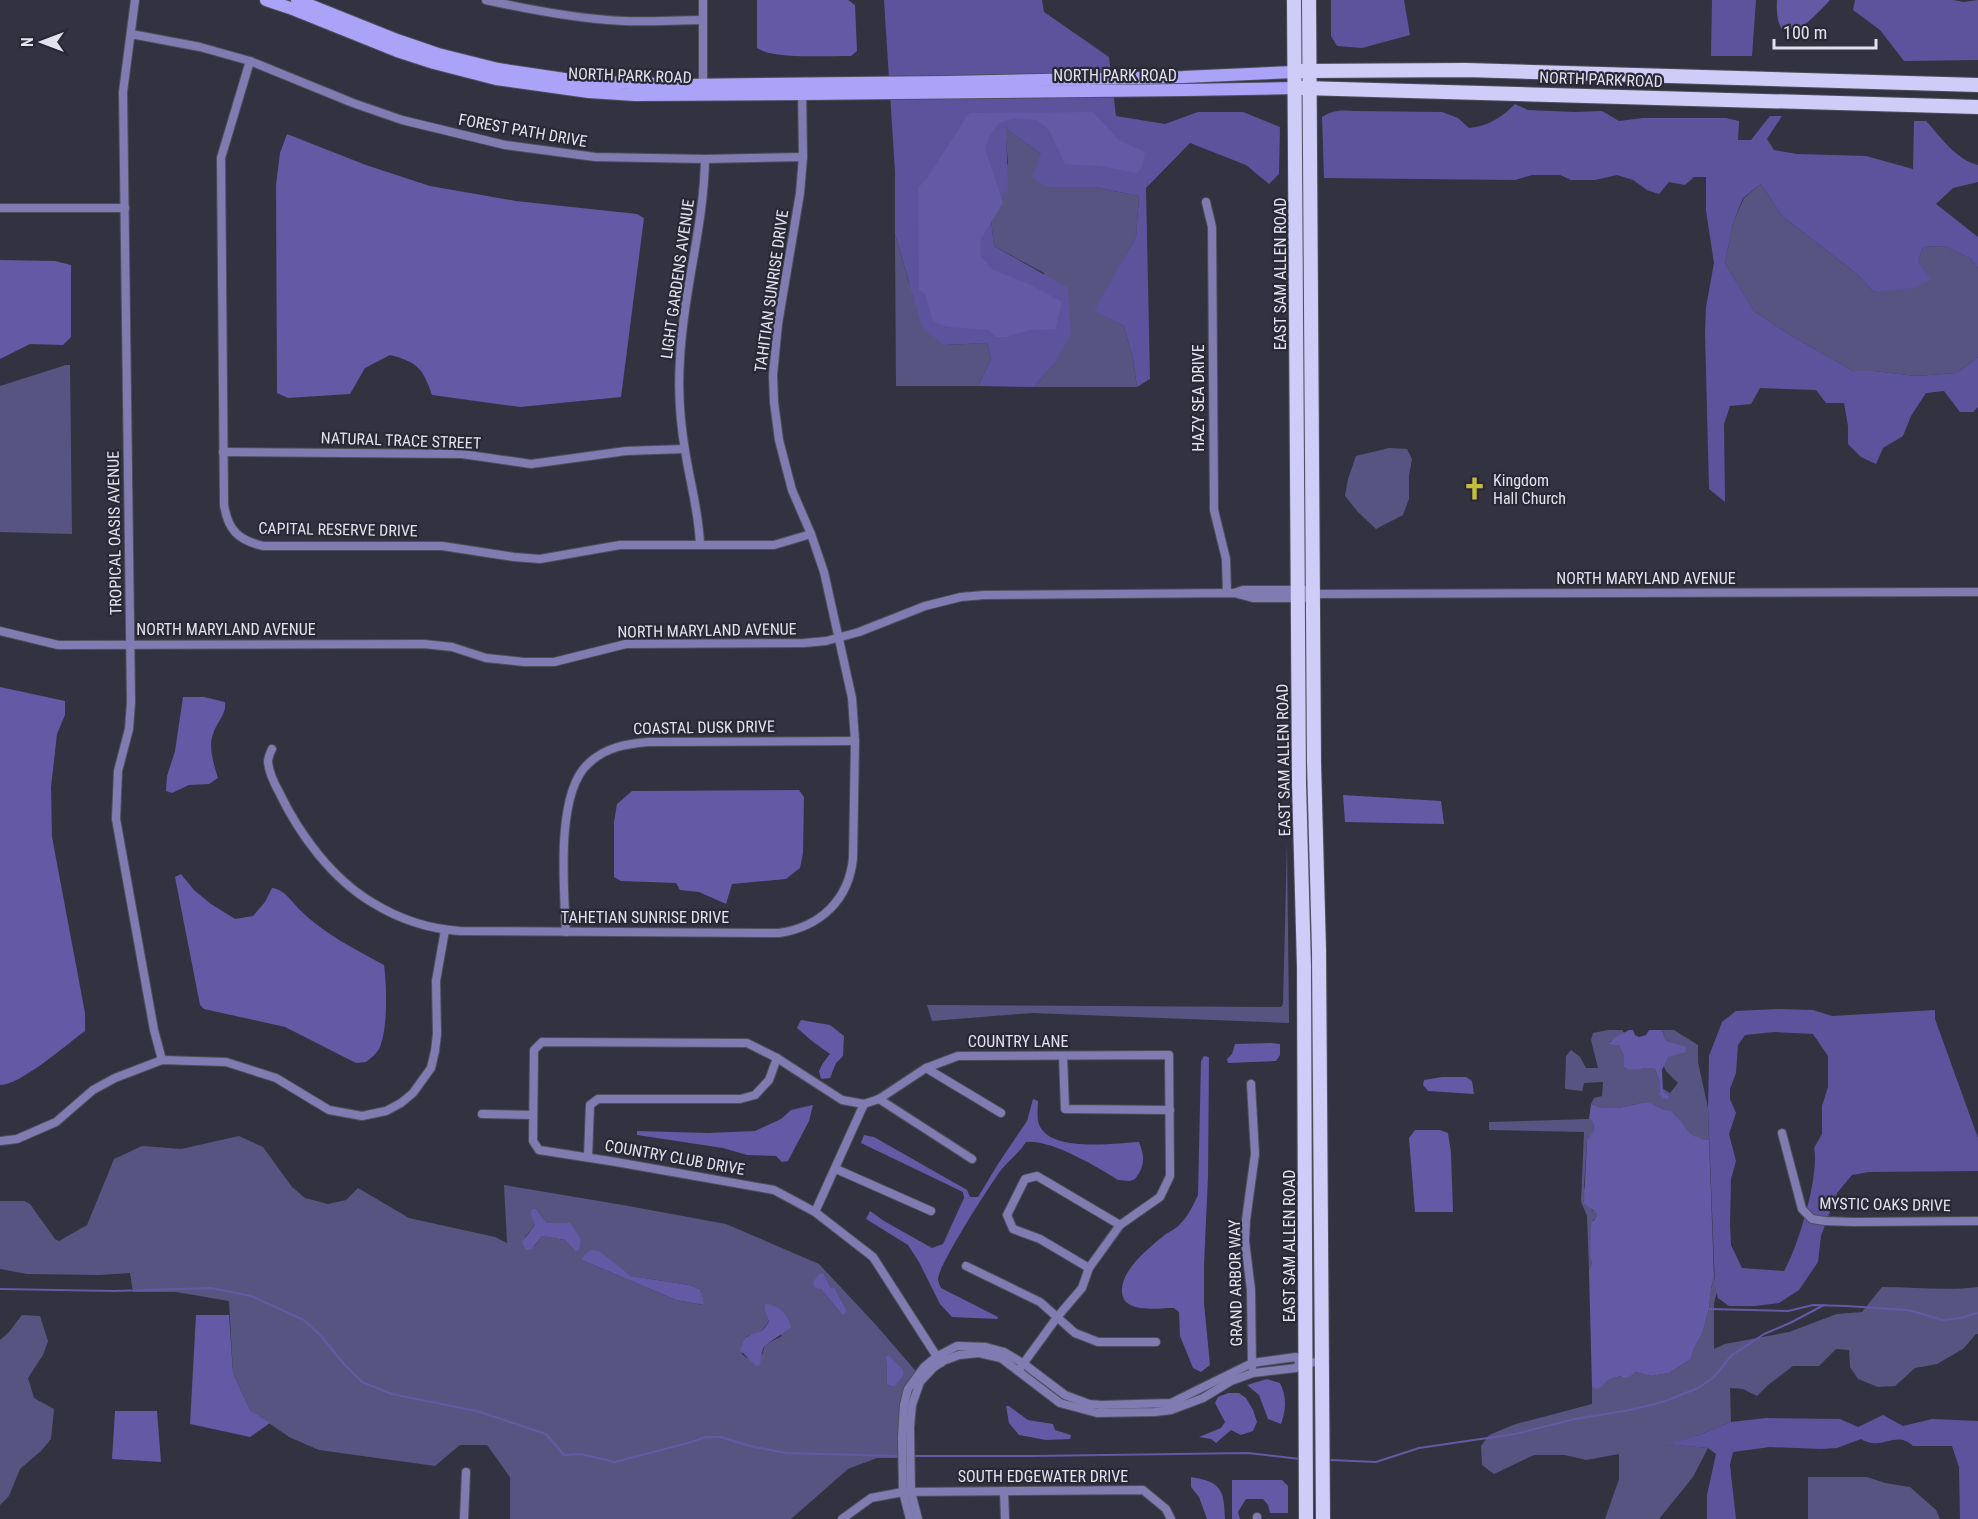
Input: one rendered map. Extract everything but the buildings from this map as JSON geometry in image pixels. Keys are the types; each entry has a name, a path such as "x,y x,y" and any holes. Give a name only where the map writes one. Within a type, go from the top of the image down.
{"main road":[{"name":"EAST SAM ALLEN ROAD","path":"1294,0 1299,793 1304,967 1303,1363 1306,1519"},
{"name":"EAST SAM ALLEN ROAD","path":"1310,0 1314,774 1319,963 1323,1519"},
{"name":"NORTH PARK ROAD","path":"1294,72 1467,70 1978,85"},
{"name":"NORTH PARK ROAD","path":"1294,88 1978,107"},
{"path":"1311,126 1321,100 1329,95 1355,89"}],"street":[{"name":"TROPICAL OASIS AVENUE","path":"135,0 123,92 131,645 129,729 118,771 116,819 154,1030 162,1060"},
{"name":"NORTH PARK ROAD","path":"266,0 397,51 496,79 589,92 635,95 703,89"},
{"name":"NORTH PARK ROAD","path":"297,0 438,54 498,69 578,81 703,89 1175,91 1294,88"},
{"path":"486,0 527,9 623,21 703,20"},
{"path":"703,0 703,89"},
{"name":"FOREST PATH DRIVE","path":"131,34 200,47 250,61 353,103 402,120 505,145 595,157 705,159 803,157"},
{"name":"CAPITAL RESERVE DRIVE","path":"250,61 221,158 226,518 235,533 248,542 263,546 442,546 540,559 620,545 774,545 811,534"},
{"name":"NORTH PARK ROAD","path":"802,88 1294,72"},
{"name":"TAHITIAN SUNRISE DRIVE","path":"802,88 803,157 800,193 778,324 773,375 774,402 779,440 792,490 824,572 839,638"},
{"name":"LIGHT GARDENS AVENUE","path":"700,545 699,520 684,449 680,400 680,359 704,190 705,159"},
{"name":"HAZY SEA DRIVE","path":"1206,202 1212,227 1214,510 1226,560 1230,593"},
{"path":"0,208 125,208"},
{"name":"NATURAL TRACE STREET","path":"224,452 462,454 531,464 626,451 684,449"},
{"name":"NORTH MARYLAND AVENUE","path":"0,631 58,645 424,644 452,647 486,658 554,662 626,644 796,644 839,638 925,606 961,597 984,595 1230,593 1253,598 1298,594 1978,592"},
{"name":"TAHETIAN SUNRISE DRIVE","path":"272,749 267,759 270,771 284,803 301,830 329,867 355,891 396,915 445,930 779,933 806,926 830,910 840,899 852,871 855,741 852,698 839,638"},
{"name":"COASTAL DUSK DRIVE","path":"566,932 565,842 568,806 574,785 587,764 603,753 623,744 648,742 855,741"},
{"path":"0,1141 17,1139 56,1122 93,1090 115,1078 162,1060 226,1062 276,1078 329,1110 362,1116 386,1111 413,1094 431,1068 437,1034 436,981 445,930"},
{"path":"588,1157 539,1150 533,1141 534,1050 542,1042 747,1043 777,1058 842,1100 864,1104 815,1212"},
{"name":"COUNTRY LANE","path":"864,1104 879,1099 926,1068 958,1056 1169,1055 1170,1176 1160,1197 1120,1225 1089,1268 1082,1288 1021,1367"},
{"path":"1064,1056 1065,1109 1170,1110"},
{"name":"COUNTRY CLUB DRIVE","path":"777,1058 769,1080 755,1095 748,1097 598,1099 590,1105 588,1157 774,1190 815,1212 873,1257 939,1360"},
{"path":"926,1068 1000,1113"},
{"name":"GRAND ARBOR WAY","path":"1251,1084 1255,1154 1245,1241 1251,1290 1253,1373"},
{"path":"879,1099 972,1159"},
{"path":"482,1114 533,1115"},
{"name":"MYSTIC OAKS DRIVE","path":"1782,1133 1802,1209 1812,1219 1854,1222 1978,1221"},
{"path":"836,1169 931,1211"},
{"path":"1089,1268 1040,1239 1013,1229 1007,1215 1025,1179 1037,1176 1120,1225"},
{"path":"966,1266 1040,1302 1075,1333 1098,1342 1156,1342"},
{"path":"910,1519 906,1437 908,1389 927,1369 957,1346 986,1347 1004,1353 1021,1367 1065,1395 1089,1404 1126,1408 1171,1403 1217,1385 1252,1363 1296,1357 1303,1363"},
{"path":"1273,1360 1274,1370"},
{"path":"1230,1378 1296,1368 1303,1363 1322,1362"},
{"path":"464,1519 466,1472"},
{"name":"SOUTH EDGEWATER DRIVE","path":"846,1518 871,1498 907,1492 1143,1490 1166,1509 1171,1519"},
{"path":"1004,1491 1005,1519"},
{"path":"907,1492 918,1519"}],"shaded area":[{"path":"757,0 848,0 855,5 857,51 851,56 802,56 764,52 757,48"},
{"path":"884,0 1042,0 1044,12 1109,57 1116,116 1165,124 1198,112 1243,112 1280,127 1279,174 1269,184 1246,165 1190,143 1146,188 1150,379 1137,387 1133,359 1124,326 1094,311 1136,237 1139,196 1094,187 1047,187 1032,178 1041,154 1006,128 1008,190 990,211 994,246 1068,288 1071,335 1053,365 1034,387 978,386 991,359 987,343 944,345 922,327 895,234 895,172"},
{"path":"1331,0 1404,0 1410,35 1362,48 1337,46 1331,36"},
{"path":"1712,0 1756,0 1752,56 1711,56"},
{"path":"1777,0 1830,0 1804,25 1787,31 1781,28"},
{"path":"1855,0 1964,2 1978,0 1978,60 1904,61 1880,30 1853,10"},
{"path":"1515,104 1528,110 1602,111 1619,121 1643,118 1726,118 1739,121 1738,140 1751,140 1770,116 1782,116 1767,139 1774,150 1797,154 1866,156 1913,169 1914,121 1926,121 1956,153 1978,165 1978,182 1953,188 1936,204 1978,237 1978,268 1971,259 1945,246 1923,247 1918,261 1931,280 1913,288 1874,292 1857,274 1782,216 1761,184 1743,198 1733,223 1725,263 1754,311 1853,371 1916,376 1957,373 1978,357 1978,407 1973,412 1960,412 1944,391 1926,393 1911,416 1903,436 1883,448 1876,464 1861,457 1848,444 1844,403 1826,403 1816,390 1760,388 1751,404 1730,406 1724,424 1725,502 1709,489 1705,333 1706,307 1714,263 1706,211 1706,177 1694,177 1685,185 1669,182 1659,194 1647,190 1633,180 1617,175 1595,180 1571,180 1560,175 1532,175 1515,180 1324,178 1322,117 1330,113 1338,111 1442,112 1458,118 1469,128 1494,120"},
{"path":"1093,112 1119,140 1145,152 1143,164 1137,173 1100,166 1065,164 1049,130 1037,120 1013,118 998,124 989,137 985,149 1003,203 981,239 980,255 993,270 1029,284 1062,302 1055,329 1030,330 1006,337 996,337 989,330 948,327 933,321 925,294 919,290 918,188 928,177 967,116 970,113"},
{"path":"1005,127 1041,154 1047,187 1094,187 1139,196 1136,237 1095,311 1124,326 1133,359 1137,387 1034,387 1053,365 1044,273 994,246 990,211 1008,163"},
{"path":"287,134 366,165 430,186 516,201 637,214 644,218 621,397 520,407 432,395 418,368 407,360 390,355 365,368 350,394 288,398 277,393 276,185 280,153"},
{"path":"1761,184 1782,216 1857,274 1874,292 1930,280 1918,261 1923,247 1945,246 1971,259 1978,268 1978,357 1957,373 1916,376 1853,371 1754,311 1725,263 1733,223 1744,198"},
{"path":"895,234 909,283 944,345 987,343 991,359 978,386 896,386"},
{"path":"0,260 55,261 71,265 71,337 63,345 30,344 0,359"},
{"path":"70,365 72,534 0,532 0,386"},
{"path":"1389,448 1407,449 1412,459 1409,499 1403,515 1376,529 1345,496 1356,456"},
{"path":"0,687 65,701 65,715 57,734 51,787 52,837 85,1013 85,1031 20,1078 0,1085"},
{"path":"183,697 204,697 225,702 224,711 214,730 211,745 218,778 209,784 189,785 172,793 166,791 167,776 175,751"},
{"path":"799,790 804,797 803,853 800,868 786,879 732,884 726,904 699,892 680,890 676,883 621,881 614,877 614,822 617,804 632,791"},
{"path":"1343,795 1441,801 1444,824 1345,822"},
{"path":"1287,842 1289,1023 1032,1013 932,1021 927,1005 1281,1007 1283,1004"},
{"path":"181,874 194,890 235,919 253,916 265,902 272,888 276,889 284,893 319,927 384,965 386,996 384,1031 379,1049 375,1054 366,1062 356,1063 285,1027 204,1009 200,1005 175,877"},
{"path":"1813,1010 1832,1016 1935,1010 1935,1019 1978,1138 1978,1171 1869,1172 1852,1175 1837,1193 1821,1236 1818,1262 1799,1290 1779,1303 1755,1306 1729,1306 1718,1298 1715,1286 1708,1108 1709,1056 1722,1022 1736,1011","holes":["1774,1032 1813,1034 1828,1056 1828,1087 1822,1106 1822,1134 1814,1148 1814,1175 1811,1192 1801,1229 1784,1271 1742,1268 1731,1245 1730,1224 1731,1179 1736,1161 1729,1134 1736,1113 1730,1099 1730,1089 1736,1073 1738,1045 1745,1035"]},
{"path":"801,1020 830,1025 844,1036 843,1056 836,1063 830,1078 821,1079 819,1071 830,1054 797,1028"},
{"path":"1622,1030 1625,1034 1609,1042 1619,1045 1624,1057 1624,1067 1655,1069 1660,1083 1660,1094 1669,1096 1662,1088 1670,1093 1678,1083 1666,1071 1663,1064 1681,1046 1666,1041 1662,1030 1674,1030 1698,1045 1698,1062 1708,1108 1709,1140 1698,1139 1684,1128 1675,1114 1646,1102 1618,1108 1602,1108 1591,1104 1594,1098 1602,1096 1603,1082 1584,1083 1582,1091 1565,1089 1566,1056 1571,1050 1580,1057 1586,1068 1598,1068 1591,1040 1593,1033"},
{"path":"1629,1030 1633,1030 1639,1037 1646,1035 1649,1030 1662,1030 1666,1041 1687,1047 1685,1052 1668,1057 1662,1070 1663,1091 1669,1096 1668,1099 1663,1098 1660,1094 1660,1083 1655,1069 1632,1070 1624,1067 1624,1057 1619,1045 1609,1043"},
{"path":"1235,1044 1280,1044 1280,1055 1276,1061 1228,1063 1227,1059 1232,1054"},
{"path":"1204,1056 1209,1057 1204,1303 1210,1365 1201,1372 1193,1368 1180,1336 1179,1312 1174,1308 1135,1307 1128,1304 1122,1292 1126,1275 1131,1267 1153,1245 1179,1225 1189,1213 1198,1195 1201,1061"},
{"path":"1466,1077 1472,1081 1474,1094 1428,1091 1423,1085 1424,1080"},
{"path":"1033,1099 1038,1101 1038,1121 1043,1131 1053,1138 1082,1144 1139,1142 1143,1157 1141,1170 1135,1179 1118,1180 1060,1149 1036,1142 1026,1142 1001,1170 987,1191 955,1242 938,1279 941,1288 998,1317 997,1319 952,1317 940,1304 908,1245 866,1219 870,1211 932,1248 943,1244 964,1198 963,1192 861,1143 864,1135 874,1137 967,1190 970,1197 978,1197 1027,1121"},
{"path":"1646,1102 1671,1111 1690,1133 1701,1139 1709,1140 1714,1276 1709,1309 1702,1334 1691,1359 1669,1373 1651,1376 1635,1372 1629,1377 1621,1376 1608,1380 1598,1389 1592,1387 1589,1271 1592,1262 1590,1258 1591,1226 1597,1213 1584,1203 1587,1140 1594,1131 1593,1122 1589,1119 1591,1104 1602,1108 1618,1108"},
{"path":"813,1105 809,1121 788,1161 782,1162 776,1156 747,1155 723,1148 637,1135 637,1131 708,1133 755,1131 781,1119 791,1110"},
{"path":"1589,1119 1593,1122 1594,1132 1587,1140 1584,1187 1592,1210 1597,1212 1597,1218 1593,1220 1590,1258 1592,1262 1589,1271 1587,1216 1581,1202 1584,1132 1489,1130 1489,1122"},
{"path":"1415,1130 1440,1130 1448,1133 1453,1212 1415,1212 1409,1138"},
{"path":"239,1136 263,1147 292,1187 305,1198 328,1204 346,1200 358,1188 409,1218 495,1237 507,1243 504,1185 726,1224 819,1264 920,1376 907,1458 877,1458 848,1469 791,1519 510,1519 510,1477 487,1445 460,1445 435,1466 319,1450 289,1437 250,1410 233,1373 229,1301 176,1292 133,1292 130,1273 27,1274 0,1269 0,1201 24,1201 30,1204 55,1239 59,1241 87,1225 114,1159 142,1146 181,1149","holes":["536,1209 547,1223 570,1224 575,1251 565,1240 542,1236 534,1247 525,1237 535,1225","582,1260 615,1265 631,1276 689,1285 700,1289 703,1305 676,1300","824,1274 831,1288 835,1288 847,1311 843,1316 821,1289","766,1317 782,1336 765,1345 762,1355 747,1358 742,1354 747,1336 763,1329 769,1321","888,1354 894,1387 887,1385 886,1356"]},
{"path":"536,1209 547,1223 570,1223 581,1239 579,1250 575,1251 565,1240 542,1236 532,1249 526,1250 522,1242 535,1225 530,1211"},
{"path":"591,1250 599,1251 631,1276 689,1285 700,1289 704,1305 676,1300 582,1260"},
{"path":"820,1273 824,1274 831,1288 835,1288 847,1311 843,1316 821,1289 815,1288 813,1282"},
{"path":"1714,1276 1717,1292 1714,1303 1714,1349 1725,1344 1789,1332 1837,1314 1862,1312 1882,1287 1943,1289 1978,1287 1978,1334 1963,1349 1937,1364 1915,1368 1895,1386 1878,1387 1858,1379 1850,1367 1849,1350 1836,1349 1819,1366 1793,1366 1757,1396 1743,1389 1730,1388 1731,1422 1668,1444 1708,1448 1693,1477 1659,1519 1605,1519 1619,1479 1619,1454 1586,1460 1565,1455 1534,1455 1494,1474 1482,1465 1481,1446 1489,1435 1516,1424 1592,1404 1592,1387 1608,1380 1635,1372 1651,1376 1669,1373 1691,1359 1702,1334 1709,1309"},
{"path":"767,1304 782,1311 791,1327 764,1347 760,1365 756,1366 740,1350 745,1338 761,1331 769,1321 765,1311"},
{"path":"22,1315 40,1316 48,1341 43,1355 28,1378 34,1398 54,1409 51,1439 20,1469 9,1496 0,1505 0,1340"},
{"path":"196,1315 229,1315 233,1373 250,1410 270,1423 250,1437 190,1424"},
{"path":"888,1354 903,1370 903,1376 894,1387 887,1385 886,1356"},
{"path":"1267,1379 1280,1383 1284,1393 1285,1404 1281,1424 1268,1419 1259,1395 1247,1385"},
{"path":"1228,1393 1239,1393 1246,1398 1257,1422 1253,1431 1241,1435 1231,1430 1216,1443 1211,1439 1199,1437 1221,1428 1225,1422 1215,1403 1218,1397"},
{"path":"1006,1406 1028,1420 1053,1424 1055,1430 1071,1435 1070,1439 1046,1440 1019,1435 1009,1423"},
{"path":"115,1411 157,1411 161,1462 112,1459"},
{"path":"1883,1415 1903,1426 1932,1419 1978,1421 1978,1519 1960,1519 1959,1467 1952,1446 1913,1446 1901,1440 1876,1443 1861,1439 1837,1448 1770,1447 1733,1452 1730,1465 1736,1519 1707,1519 1707,1495 1716,1454 1708,1448 1666,1444 1699,1435 1731,1422 1766,1418 1840,1419 1858,1427"},
{"path":"1191,1477 1209,1482 1219,1489 1224,1501 1225,1519 1207,1519 1199,1497 1191,1487"},
{"path":"1808,1477 1867,1477 1910,1487 1936,1510 1940,1519 1808,1519"},
{"path":"1232,1480 1282,1480 1288,1486 1288,1513 1270,1513 1263,1499 1246,1499 1238,1512 1240,1519 1232,1519"}],"waterway":[{"path":"0,1289 114,1291 211,1288 251,1296 304,1320 362,1382 392,1394 477,1411 546,1434 564,1455 581,1454 615,1462 706,1437 720,1437 754,1447 787,1453 898,1456"},
{"path":"1709,1309 1788,1311 1813,1305 1846,1306 1908,1310 1943,1320 1978,1313"},
{"path":"1331,1460 1376,1462 1419,1448 1515,1434 1575,1419 1663,1402 1698,1388 1713,1378 1732,1355 1764,1334 1824,1305"},
{"path":"914,1456 1248,1453 1300,1459"}],"place":[{"name":"Kingdom Hall Church","path":"1475,489"}]}
